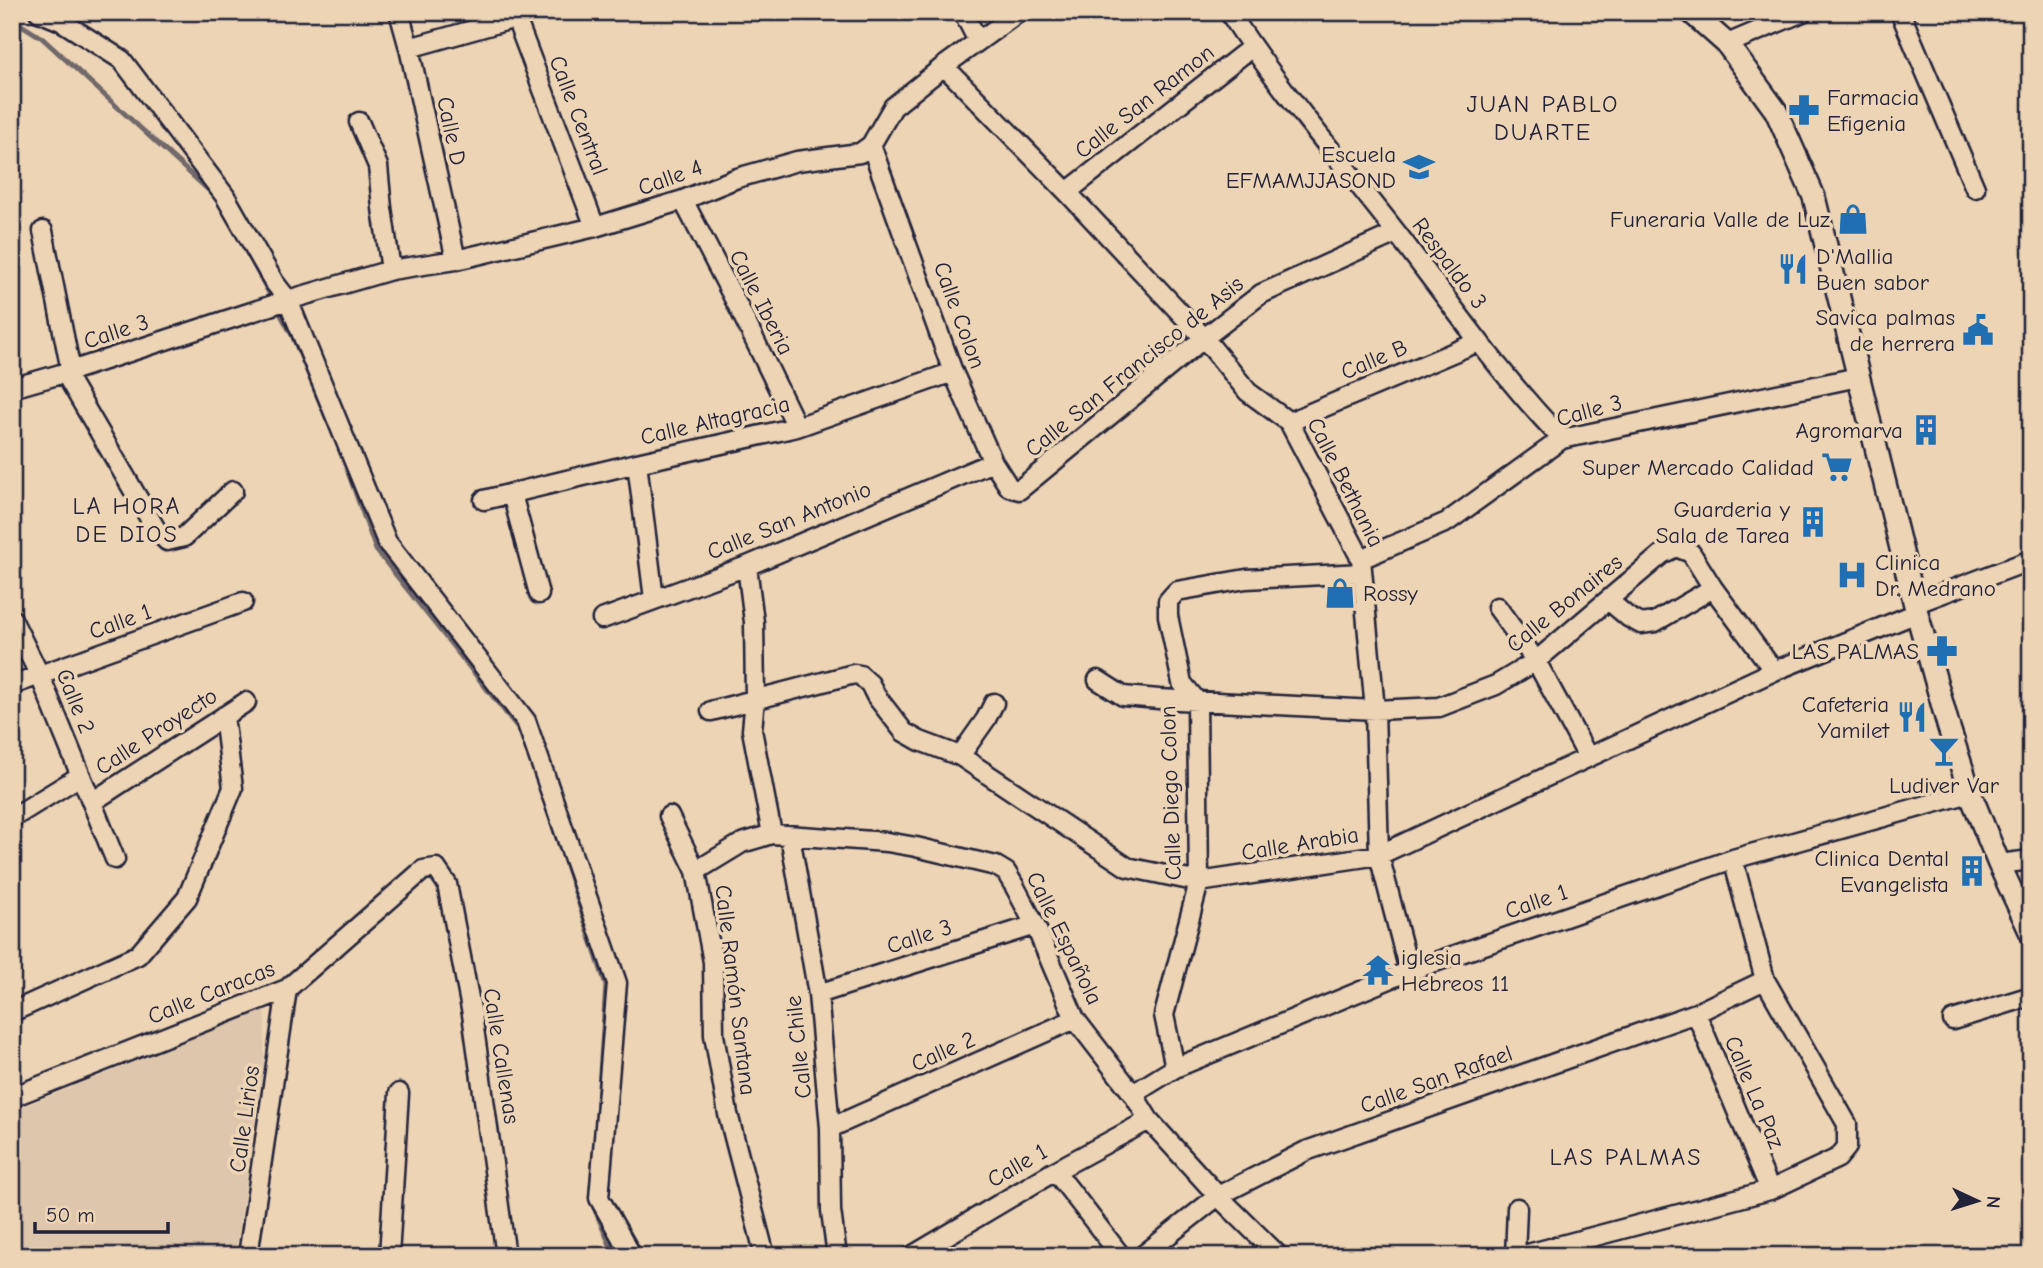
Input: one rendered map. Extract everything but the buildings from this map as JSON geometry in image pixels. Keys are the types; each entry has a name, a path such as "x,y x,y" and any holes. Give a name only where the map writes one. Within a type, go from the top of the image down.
{"street":[{"path":"39,12 61,21 122,60 225,196 274,282 288,300 387,542 526,721 617,983 599,1198 632,1256"},
{"name":"Calle D","path":"399,12 456,260"},
{"path":"964,12 978,41"},
{"path":"872,145 893,107 1019,12"},
{"name":"Respaldo 3","path":"1229,12 1252,47 1479,342 1530,406 1562,439"},
{"path":"1691,12 1727,44 1776,111 1814,197 1915,609 1948,725 1970,793 2031,933"},
{"path":"1727,44 1803,12"},
{"path":"1900,12 1975,188"},
{"name":"Calle Central","path":"409,48 512,19 517,21 595,227"},
{"name":"Calle San Ramon","path":"1067,192 1252,47"},
{"name":"Calle Bethania","path":"944,66 1204,338 1248,393 1289,422 1362,566 1375,710 1379,855 1409,971"},
{"path":"359,122 378,166 391,270"},
{"name":"Calle 4","path":"288,300 391,270 456,260 595,227 683,200 737,178 797,161 860,153 872,145"},
{"name":"Calle Colon","path":"872,145 954,372 993,462 1009,486 1019,490"},
{"name":"Calle Iberia","path":"683,200 797,427"},
{"path":"43,231 68,372 157,531 167,541 184,537 233,491"},
{"name":"Calle San Francisco de Asis","path":"1019,490 1261,294 1396,233"},
{"name":"Calle 3","path":"12,388 288,300"},
{"name":"Calle B","path":"1289,422 1479,342"},
{"name":"Calle Altagracia","path":"484,500 797,427 954,372"},
{"name":"Calle 3","path":"1362,566 1447,522 1562,439 1858,377"},
{"name":"Calle San Antonio","path":"602,618 747,566 993,462"},
{"path":"637,463 654,599"},
{"path":"512,494 539,594"},
{"name":"Calle Bonaires","path":"1098,680 1123,696 1375,710 1440,706 1496,685 1536,662 1662,554 1676,547 1691,553 1713,588 1774,671"},
{"name":"Calle Arabia","path":"711,711 854,674 860,675 870,684 904,732 960,756 1127,867 1199,883 1379,855 1774,671 2031,560"},
{"path":"696,871 742,844 772,834 751,730 755,699 754,622 747,566"},
{"name":"Calle Diego Colon","path":"1175,1068 1164,1015 1199,883 1197,701 1182,683 1168,616 1168,601 1177,591 1246,579 1362,566"},
{"path":"1608,600 1641,624 1655,622 1713,588"},
{"name":"Calle 1","path":"12,685 243,602"},
{"path":"1497,607 1536,662 1588,757"},
{"name":"Calle 2","path":"12,619 40,676 115,859"},
{"name":"Calle Proyecto","path":"92,802 246,702"},
{"path":"960,756 994,704"},
{"path":"12,1012 138,956 187,898 233,788 224,716"},
{"name":"Calle Proyecto","path":"12,818 80,776"},
{"name":"Calle 1","path":"1133,1094 1175,1068 1409,971 1733,859 1970,793"},
{"name":"Calle Ramón Santana","path":"669,816 696,871 713,962 714,1035 728,1115 765,1256"},
{"name":"Calle Española","path":"772,834 897,844 996,866 1006,872 1035,925 1075,1019 1133,1094 1149,1120 1218,1196 1279,1256"},
{"name":"Calle Chile","path":"790,836 818,994 830,1128 831,1211 837,1256"},
{"path":"1517,1208 1518,1256 1770,1191 1838,1158 1847,1147 1847,1124 1765,980 1733,859"},
{"path":"1999,864 2031,860"},
{"name":"Calle Caracas","path":"12,1097 288,989 423,870 436,868"},
{"name":"Calle Callenas","path":"436,868 447,884 472,1014 506,1256"},
{"name":"Calle 3","path":"818,994 1035,925"},
{"name":"Calle San Rafael","path":"1142,1256 1218,1196 1306,1151 1696,1013 1765,980"},
{"name":"Calle Lirios","path":"248,1256 288,989"},
{"path":"1953,1020 2031,996"},
{"name":"Calle La Paz","path":"1696,1013 1770,1191"},
{"name":"Calle 2","path":"830,1128 1075,1019"},
{"path":"389,1256 399,1093"},
{"name":"Calle 1","path":"912,1256 1055,1171 1149,1120"},
{"path":"1055,1171 1121,1256"}],"shaded area":[{"path":"265,1010 264,1061 235,1256 12,1256 12,1111"}],"waterway":[{"path":"12,19 42,38 218,199"},
{"path":"246,251 292,335 328,422"},
{"path":"339,447 376,550 522,733"},
{"path":"544,799 606,985 597,1118"},
{"path":"591,1201 615,1256"}],"place":[{"name":"Farmacia Efigenia","path":"1804,110"},
{"name":"Escuela EFMAMJJASOND","path":"1419,167"},
{"name":"Funeraria Valle de Luz","path":"1853,219"},
{"name":"D'Mallia Buen sabor","path":"1793,269"},
{"name":"Savica palmas de herrera","path":"1978,330"},
{"name":"Agromarva","path":"1926,430"},
{"name":"Super Mercado Calidad","path":"1837,467"},
{"name":"Guarderia y Sala de Tarea","path":"1813,522"},
{"name":"Clinica Dr. Medrano","path":"1852,575"},
{"name":"Rossy","path":"1340,593"},
{"name":"LAS PALMAS","path":"1942,651"},
{"name":"Cafeteria Yamilet","path":"1912,717"},
{"name":"Ludiver Var","path":"1944,751"},
{"name":"Clinica Dental Evangelista","path":"1972,871"},
{"name":"iglesia Hebreos 11","path":"1378,970"}],"district":[{"name":"JUAN PABLO DUARTE","path":"1543,118"},
{"name":"LA HORA DE DIOS","path":"127,520"},
{"name":"LAS PALMAS","path":"1626,1157"}]}
